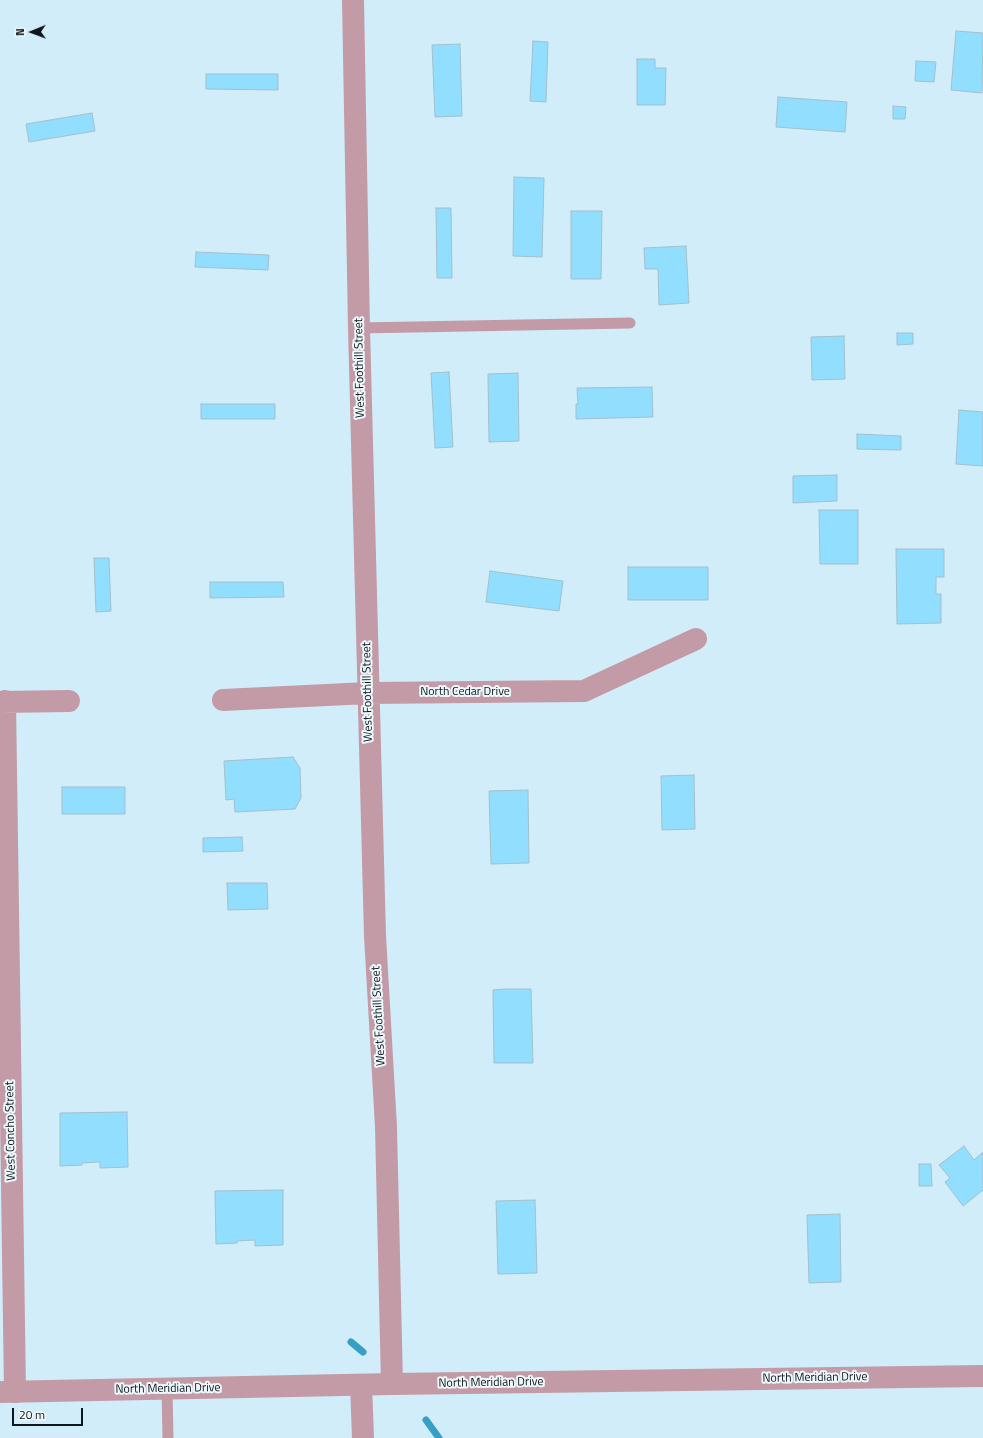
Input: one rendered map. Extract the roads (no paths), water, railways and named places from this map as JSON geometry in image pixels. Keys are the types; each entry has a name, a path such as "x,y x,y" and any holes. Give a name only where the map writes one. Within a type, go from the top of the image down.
{"street":[{"name":"West Foothill Street","path":"353,0 368,692 375,936 386,1127 392,1384"},
{"name":"North Cedar Drive","path":"223,700 368,692 584,691 696,639"},
{"path":"3,702 69,701"},
{"name":"West Concho Street","path":"3,702 8,1392"},
{"name":"North Meridian Drive","path":"8,1392 392,1384 983,1376"},
{"path":"361,1385 363,1438"}],"lane":[{"path":"359,328 630,323"},
{"path":"167,1389 168,1438"}],"waterway":[{"path":"351,1342 363,1352"},
{"path":"426,1420 439,1438"}]}
